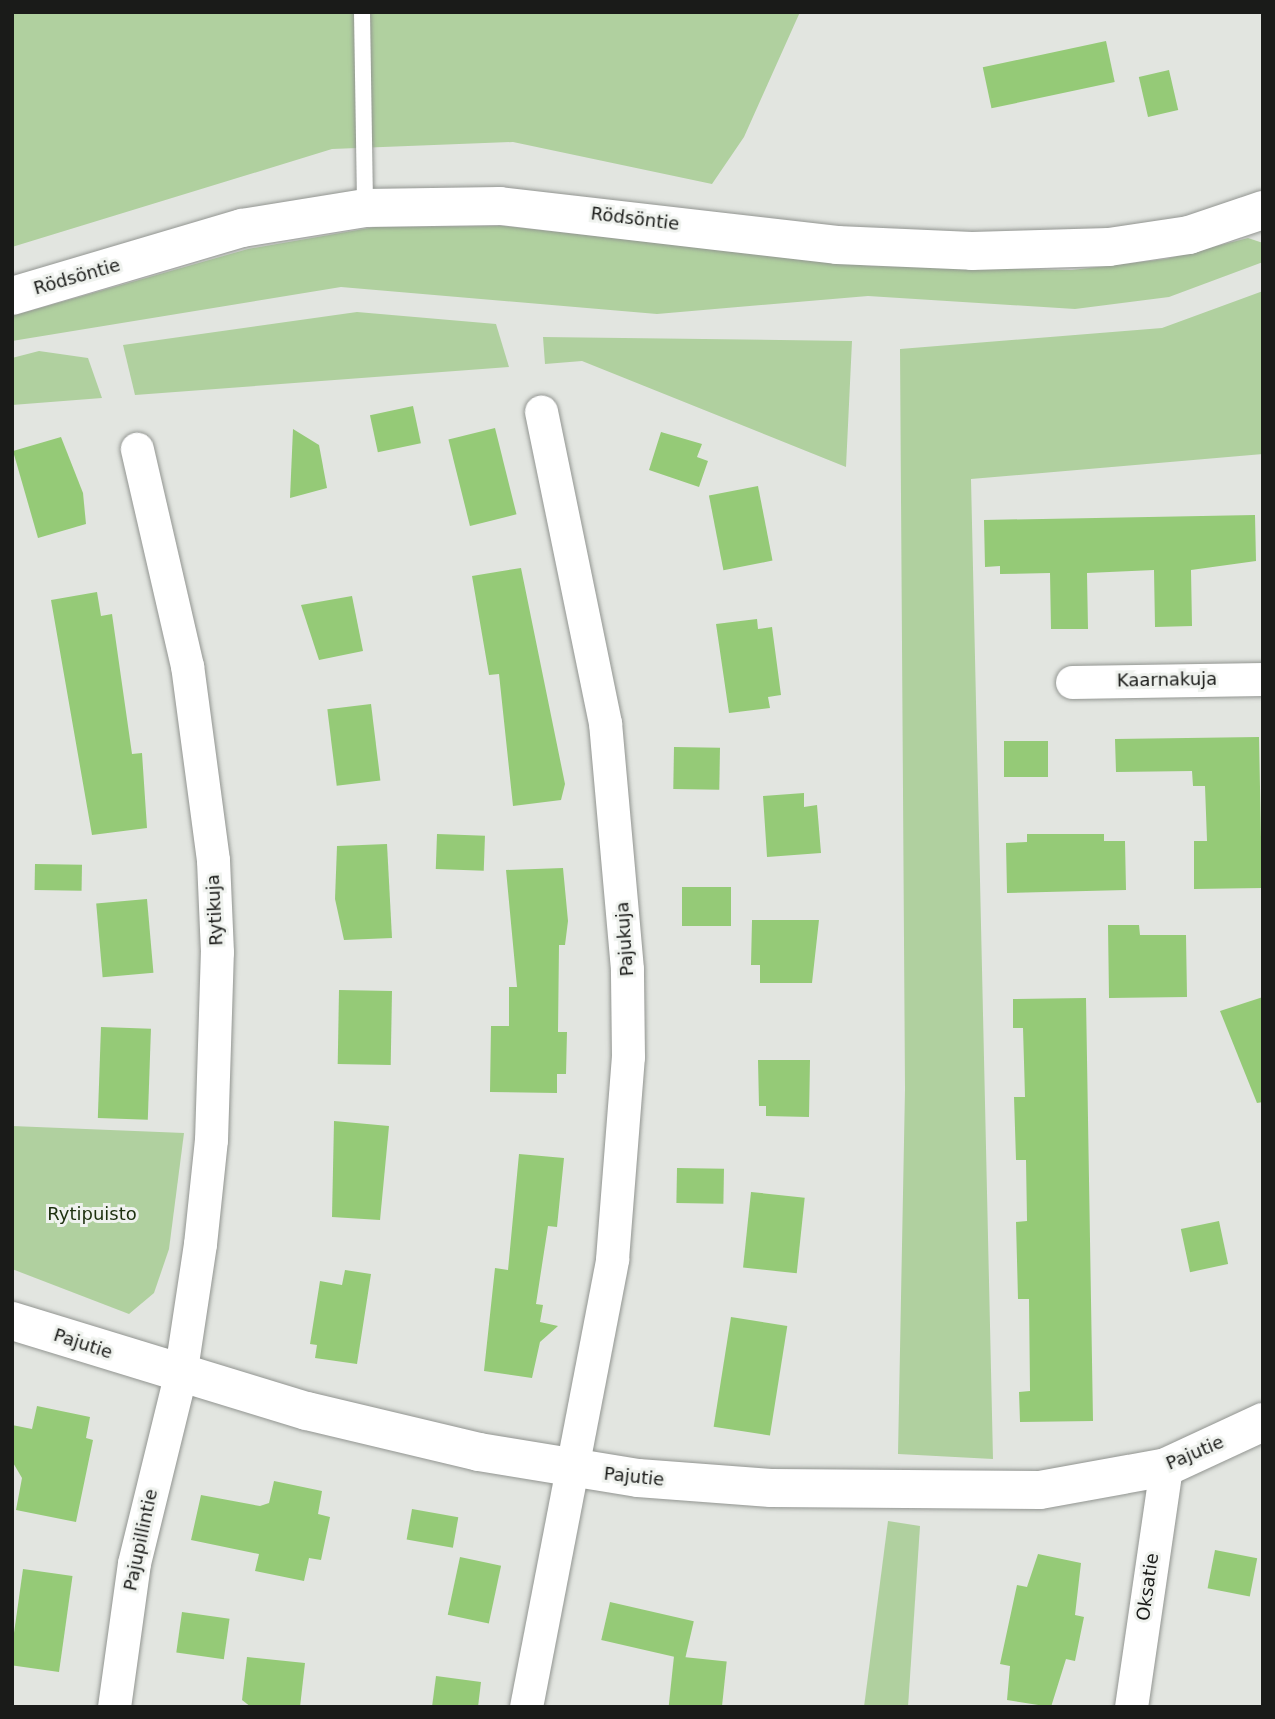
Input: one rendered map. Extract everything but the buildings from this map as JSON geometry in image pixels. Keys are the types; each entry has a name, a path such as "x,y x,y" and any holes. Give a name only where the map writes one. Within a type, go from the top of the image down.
{"street":[{"name":"Rödsöntie","path":"12,296 242,228 365,208 500,206 837,245 972,251 1162,239 1263,210"},
{"name":"Pajukuja","path":"541,412 603,711 627,969 624,1160 592,1383 571,1469"},
{"name":"Rytikuja","path":"137,449 187,666 213,860 217,952 211,1139 180,1376"},
{"name":"Kaarnakuja","path":"1072,682 1263,679"},
{"name":"Pajutie","path":"12,1321 180,1376 307,1412 571,1469 771,1488 971,1492 1040,1490 1166,1467 1263,1422"},
{"name":"Pajupillintie","path":"114,1707 134,1563 180,1376"},
{"name":"Oksatie","path":"1131,1707 1166,1467"},
{"path":"526,1707 571,1469"}],"lane":[{"path":"362,12 365,208"}],"green space":[{"path":"12,12 800,12 744,137 712,184 513,142 332,149 12,247"},
{"path":"504,226 871,266 1072,270 1166,259 1248,238 1263,243 1263,262 1169,297 1075,309 868,296 657,314 341,287 12,341 12,316 248,249 375,227"},
{"path":"1263,291 1263,454 971,479 993,1459 898,1454 905,1089 900,349 1162,328"},
{"path":"357,312 496,324 509,367 135,395 123,345"},
{"path":"543,337 852,341 846,467 582,361 545,364"},
{"path":"39,351 88,358 102,398 12,405 12,358"},
{"name":"Rytipuisto","path":"12,1126 184,1133 169,1249 154,1293 129,1314 12,1269"},
{"path":"888,1521 920,1526 908,1707 864,1707"}]}
